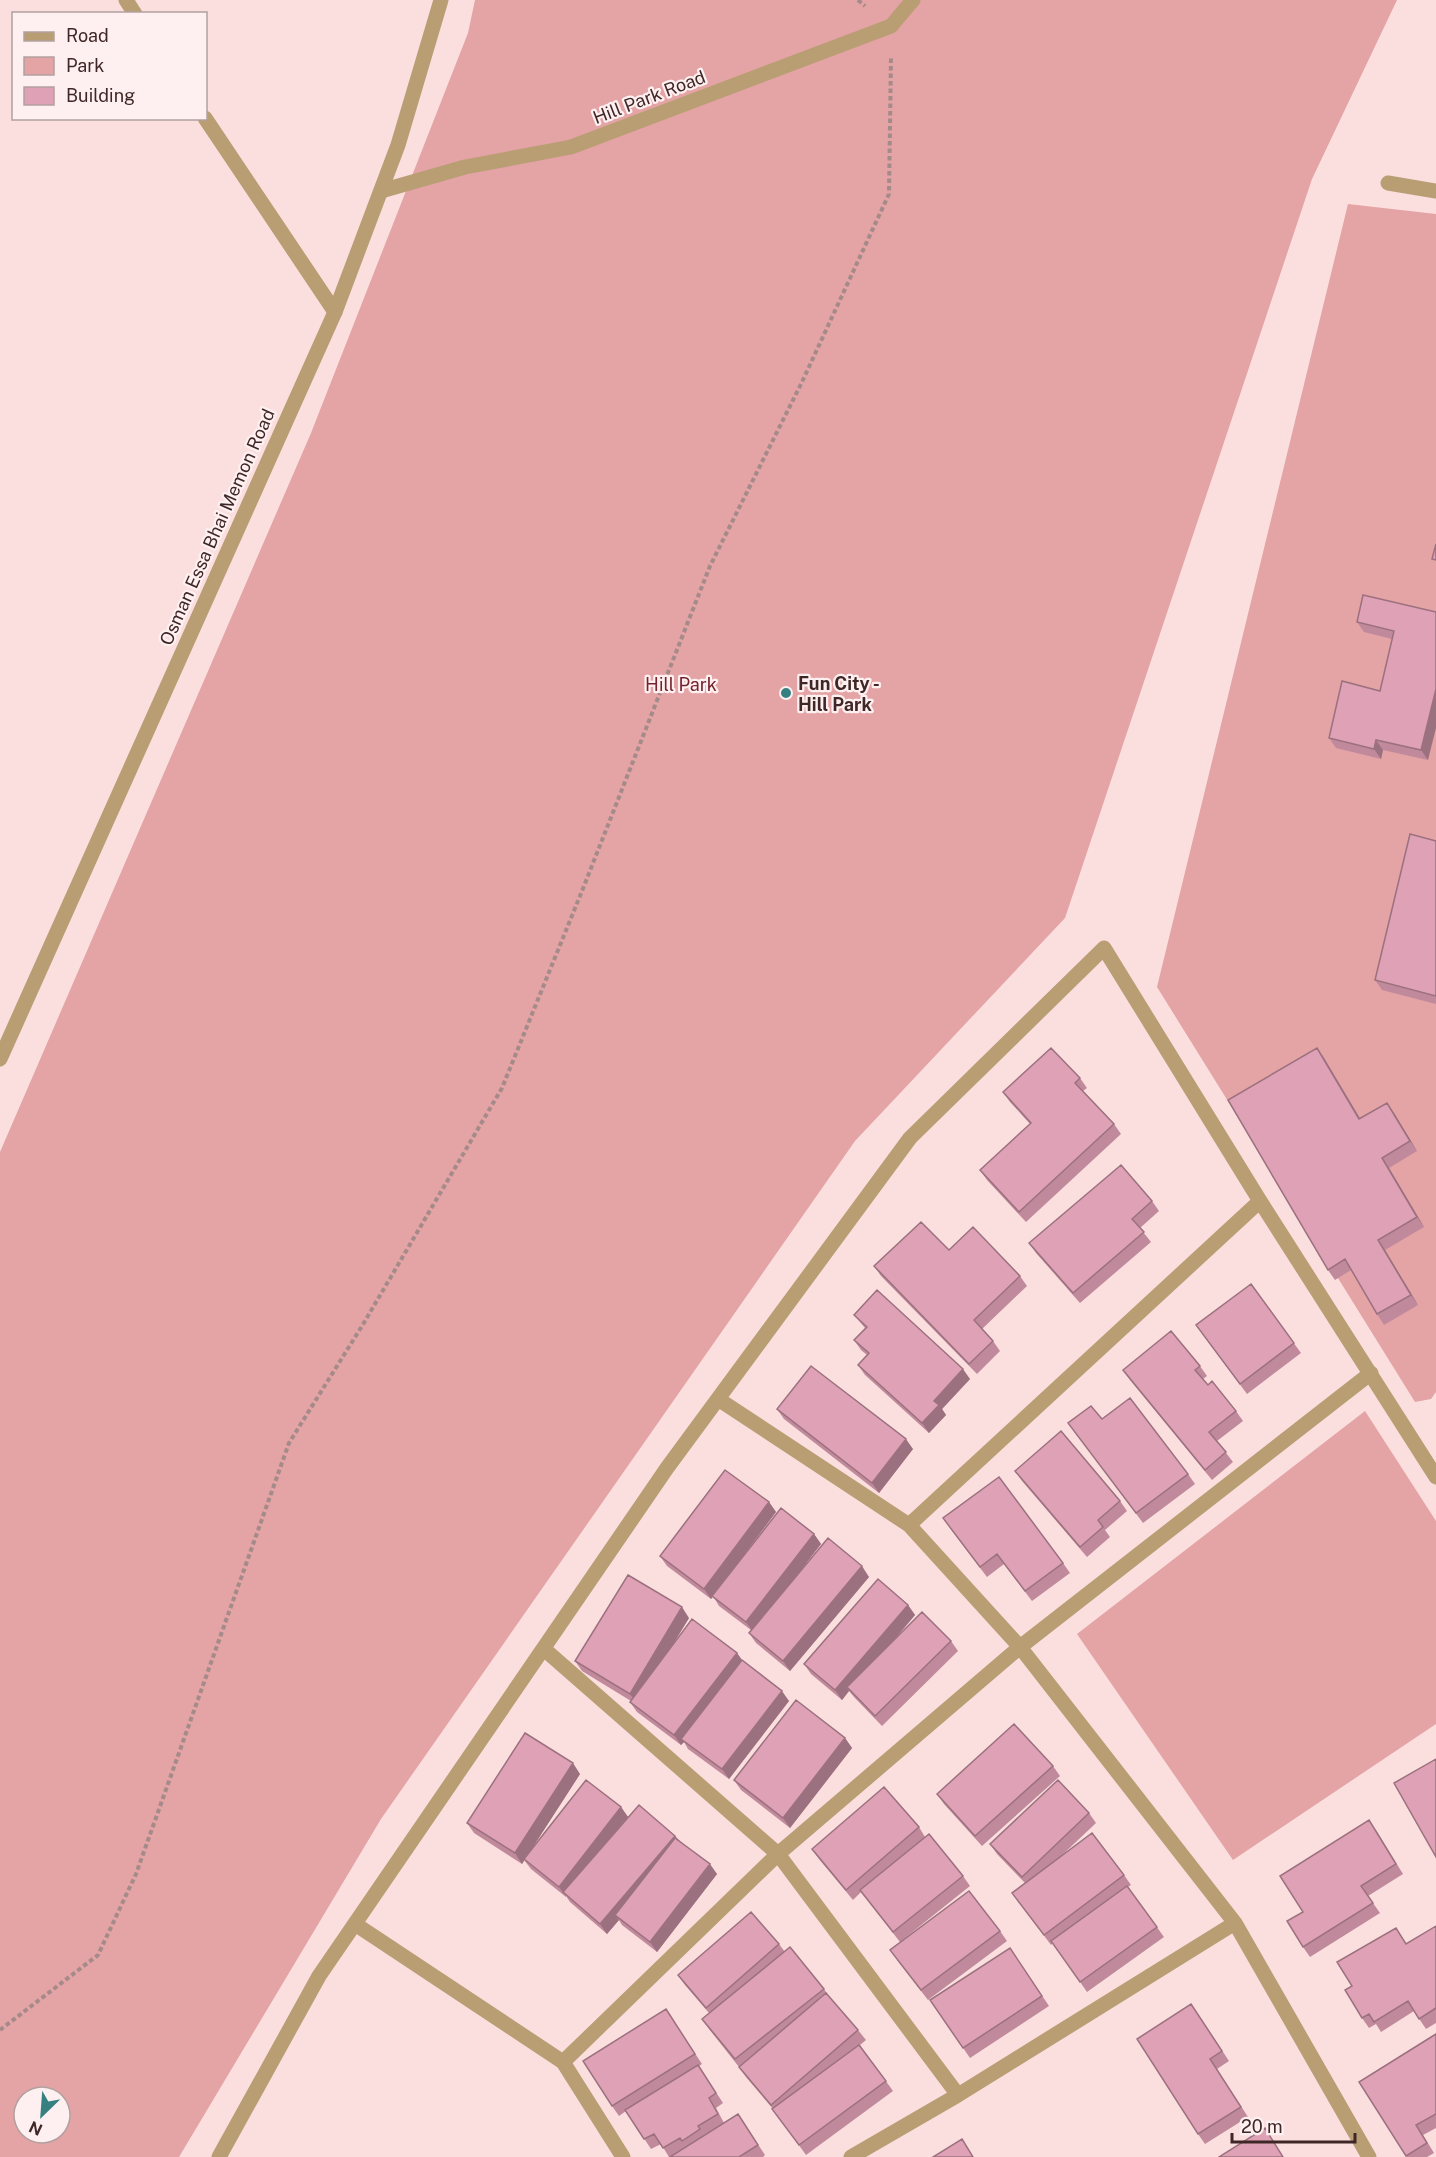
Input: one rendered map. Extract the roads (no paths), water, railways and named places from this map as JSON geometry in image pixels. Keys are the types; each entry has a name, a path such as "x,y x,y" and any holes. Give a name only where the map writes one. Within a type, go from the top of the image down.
{"street":[{"name":"Osman Essa Bhai Memon Road","path":"0,1059 335,312 398,145 441,0"},
{"name":"Hill Park Road","path":"381,190 465,167 571,147 891,26 913,0"},
{"path":"206,120 335,312"},
{"path":"1388,183 1436,191"},
{"path":"219,2157 319,1976 667,1468 910,1138 1104,948 1260,1201 1436,1478"},
{"path":"909,1525 1260,1201"},
{"path":"563,2062 778,1854 1020,1647 1371,1373"},
{"path":"718,1399 909,1525 1020,1647 1235,1923 1369,2157"},
{"path":"544,1649 778,1854 958,2095"},
{"path":"851,2157 958,2095 1235,1923"},
{"path":"355,1924 563,2062 623,2157"}],"place":[{"name":"Fun City - Hill Park","path":"786,693"}],"park label":[{"name":"Hill Park","path":"681,684"}]}
